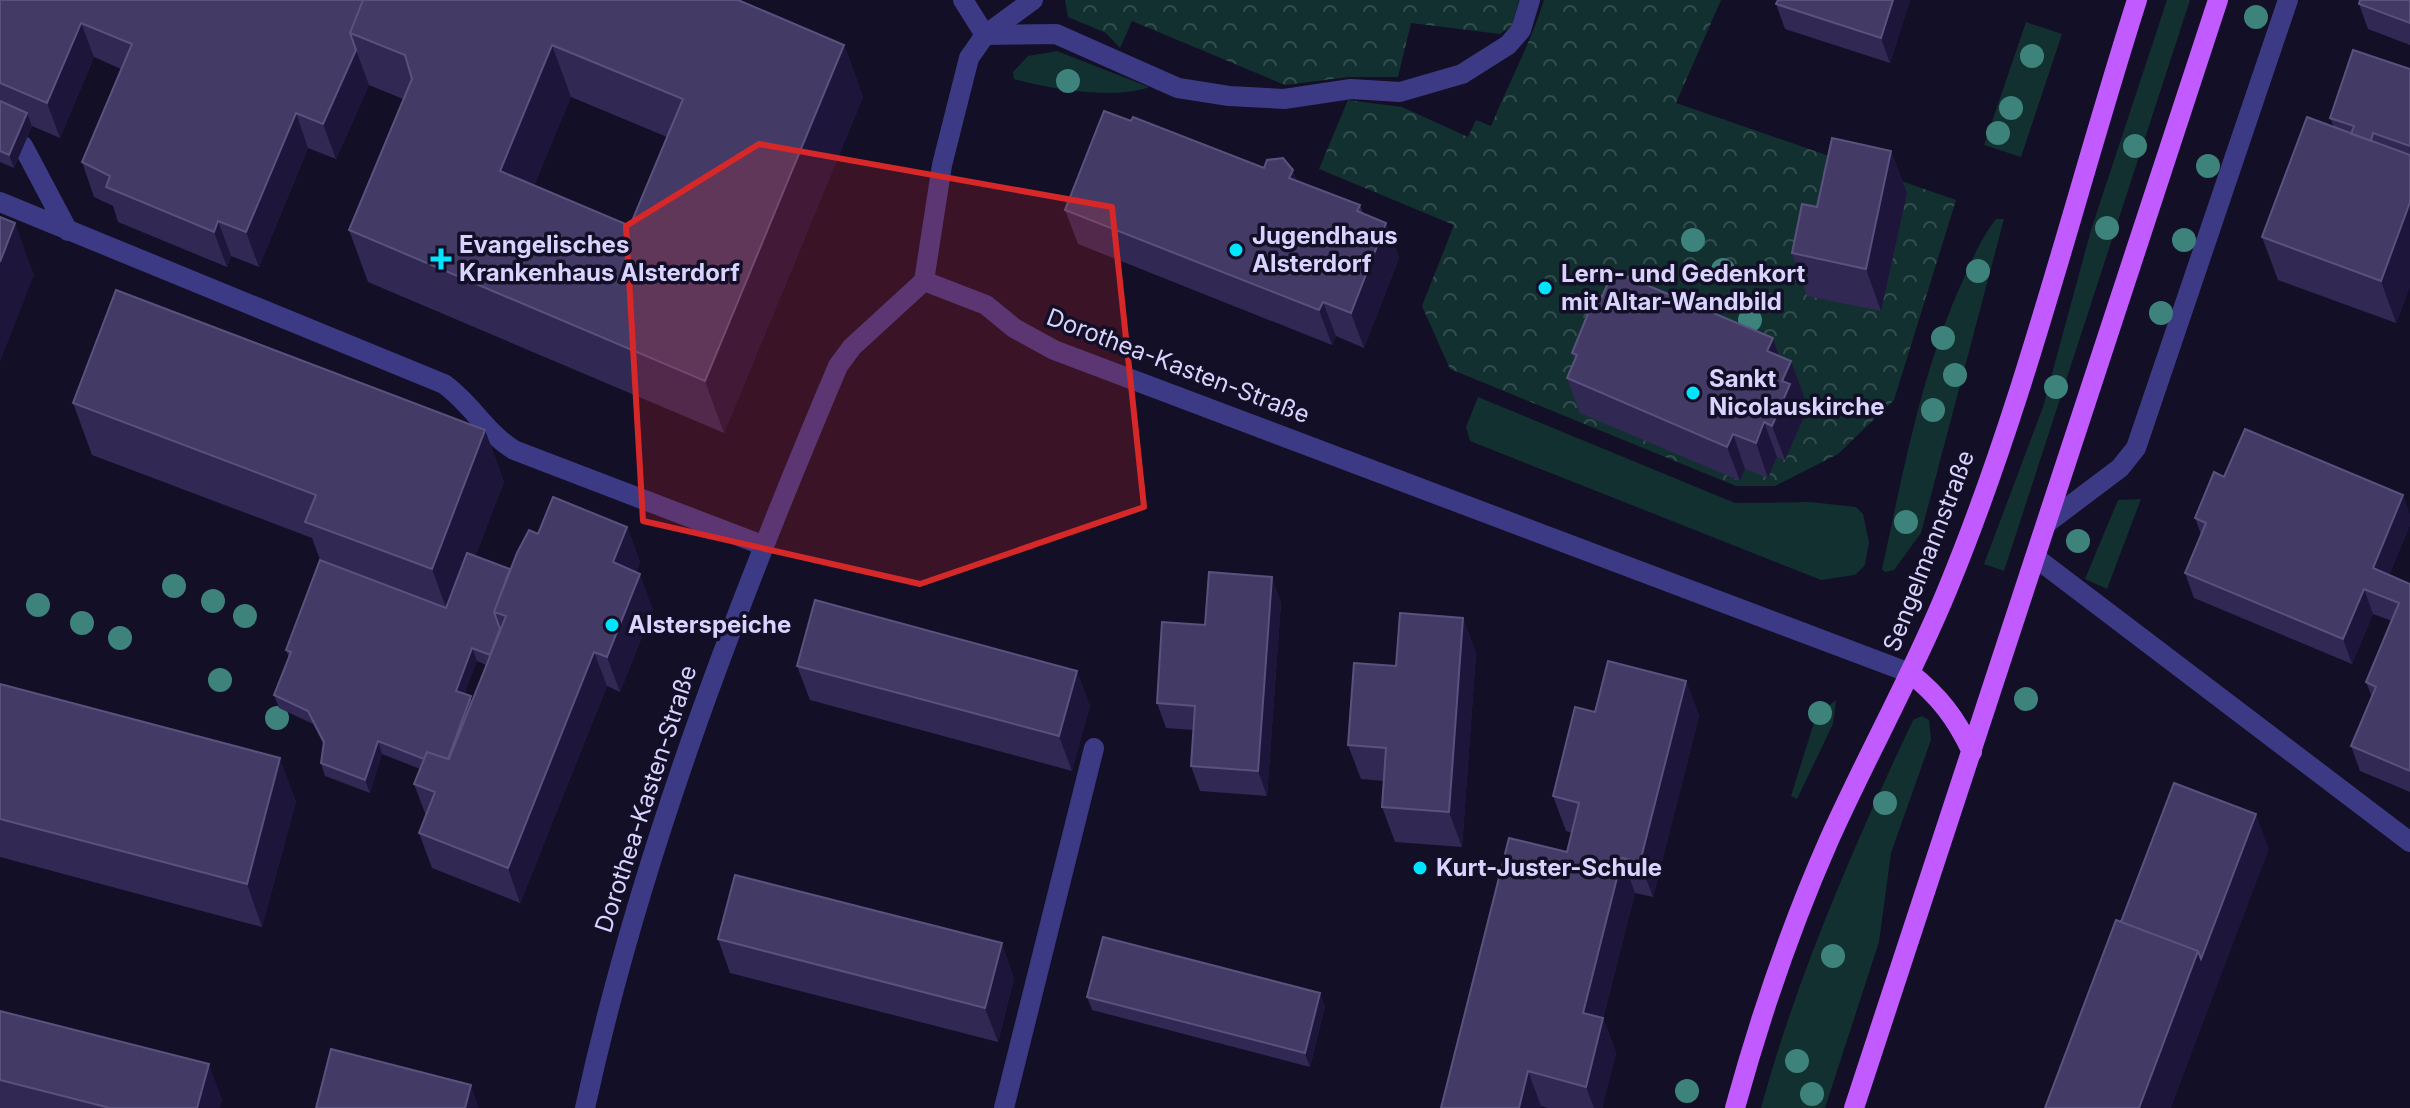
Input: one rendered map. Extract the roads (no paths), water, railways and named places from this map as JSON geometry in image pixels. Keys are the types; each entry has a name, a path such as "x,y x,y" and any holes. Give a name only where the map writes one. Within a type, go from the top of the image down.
{"main road":[{"name":"Sengelmannstraße","path":"1735,1108 1757,1028 1828,841 1910,673 1962,554 2048,297 2137,0"},
{"path":"1854,1108 2218,0"},
{"path":"1910,673 1937,694 1958,721 1972,752"}],"street":[{"path":"963,0 985,35"},
{"path":"924,281 942,165 969,58 985,35 1033,0"},
{"path":"985,35 1056,34 1178,88 1229,96 1284,99 1351,89 1400,92 1462,74 1508,45 1521,30 1530,0"},
{"path":"2047,523 2120,468 2136,448 2288,0"},
{"path":"23,146 68,231"},
{"path":"0,202 444,384 463,397 498,440 514,450 762,545"},
{"name":"Dorothea-Kasten-Straße","path":"585,1108 605,1017 656,839 762,545 838,366 860,339 924,281 986,305 1014,328 1054,350 1910,673"},
{"path":"2036,558 2410,842"},
{"path":"1004,1108 1094,748"}],"place":[{"name":"Jugendhaus Alsterdorf","path":"1236,250"},
{"name":"Evangelisches Krankenhaus Alsterdorf","path":"441,259"},
{"name":"Lern- und Gedenkort mit Altar-Wandbild","path":"1545,288"},
{"name":"Sankt Nicolauskirche","path":"1693,393"},
{"name":"Alsterspeiche","path":"612,625"},
{"name":"Kurt-Juster-Schule","path":"1420,868"}]}
